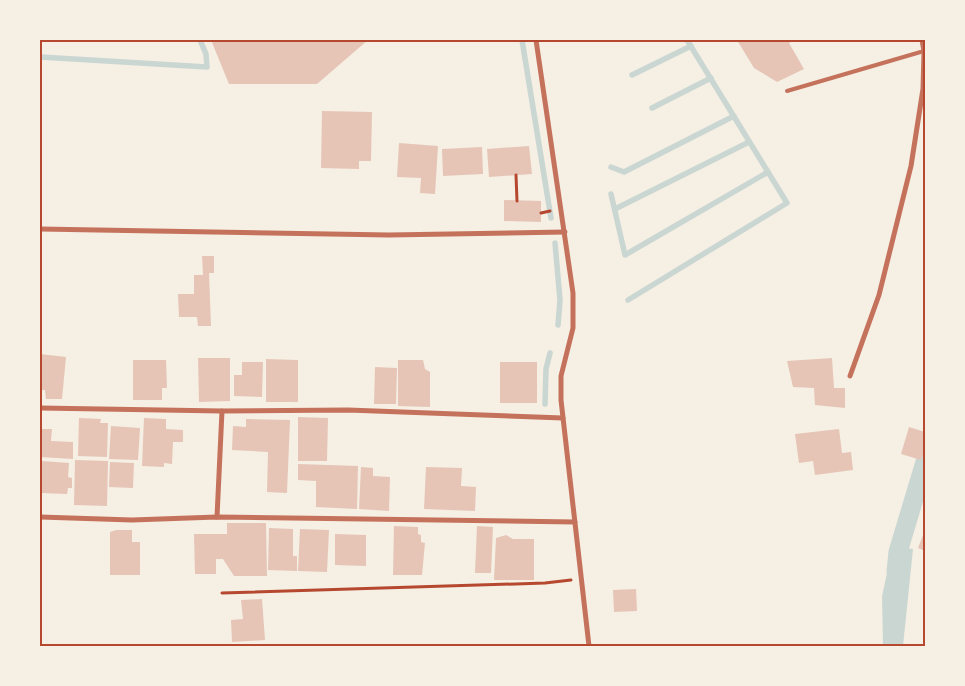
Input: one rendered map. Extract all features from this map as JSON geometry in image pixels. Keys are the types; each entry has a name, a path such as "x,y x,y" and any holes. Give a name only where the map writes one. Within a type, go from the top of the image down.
{"street":[{"path":"536,40 573,293 573,328 561,376 561,400 589,646"},
{"path":"850,376 879,295 911,166 923,90 924,51 922,40"},
{"path":"40,229 389,236 565,232"},
{"path":"40,408 222,412 348,410 563,418"},
{"path":"217,516 222,412"},
{"path":"40,517 132,520 217,516 575,522"}],"lane":[{"path":"787,91 924,51"}],"path":[{"path":"516,176 517,201"},
{"path":"541,212 548,212"},
{"path":"222,593 545,583 582,579"}],"shaded area":[{"path":"893,546 913,549 903,646 883,646 882,596"}],"building":[{"path":"211,40 368,40 317,84 229,84"},
{"path":"737,40 795,40 789,43 804,69 777,82 754,68"},
{"path":"322,111 372,112 371,161 359,161 359,169 321,168"},
{"path":"399,143 438,146 435,194 420,193 421,178 397,177"},
{"path":"529,146 532,174 489,177 487,149"},
{"path":"482,147 483,174 443,176 442,149"},
{"path":"504,200 541,201 541,222 504,221"},
{"path":"202,256 214,256 214,273 209,273 211,326 198,326 197,317 179,317 178,294 194,294 194,275 203,275"},
{"path":"40,354 66,357 62,399 46,399 45,390 40,390"},
{"path":"198,358 230,358 230,401 199,402"},
{"path":"832,358 834,388 845,388 845,408 815,405 814,388 793,387 787,361"},
{"path":"266,359 298,360 298,402 266,402"},
{"path":"133,360 166,360 167,388 162,388 162,400 133,400"},
{"path":"398,360 423,360 425,369 430,372 430,407 398,406"},
{"path":"242,362 263,362 262,397 234,396 234,375 242,375"},
{"path":"500,362 537,362 537,403 500,403"},
{"path":"375,367 397,368 396,404 374,404"},
{"path":"298,417 328,418 327,461 298,461"},
{"path":"79,418 101,419 100,423 108,423 107,457 78,456"},
{"path":"144,418 166,419 166,429 183,430 183,442 173,442 172,464 164,463 164,467 142,466"},
{"path":"246,419 290,420 287,493 267,492 268,452 232,450 233,426 246,427"},
{"path":"111,426 140,428 138,460 109,459"},
{"path":"909,427 925,432 925,448 921,460 901,454"},
{"path":"40,429 52,429 51,441 73,442 73,459 40,457"},
{"path":"839,429 842,453 851,452 853,470 815,475 813,461 799,463 795,434"},
{"path":"75,460 108,461 107,506 74,505"},
{"path":"42,461 69,463 68,477 72,478 72,488 68,488 67,494 40,493"},
{"path":"110,462 134,463 133,488 109,487"},
{"path":"298,464 358,466 357,509 316,507 316,481 298,480"},
{"path":"361,467 373,468 373,476 390,477 389,511 359,509"},
{"path":"426,467 462,468 461,486 476,487 475,511 424,509"},
{"path":"227,523 266,523 267,576 234,576 223,559 216,559 216,574 195,574 194,534 227,534"},
{"path":"394,526 418,527 421,542 425,543 422,575 393,575"},
{"path":"477,526 493,527 491,573 475,573"},
{"path":"269,528 293,529 293,556 297,556 297,571 268,570"},
{"path":"300,529 329,530 327,572 298,571"},
{"path":"132,530 132,542 140,542 140,575 110,575 110,532"},
{"path":"925,530 925,551 918,548"},
{"path":"335,534 366,535 366,566 335,565"},
{"path":"506,535 513,539 534,539 534,580 494,580 496,538"},
{"path":"636,589 637,611 614,612 613,590"},
{"path":"262,599 265,640 232,642 231,620 243,619 241,600"}],"waterway":[{"path":"40,57 207,67 206,54 200,40"},
{"path":"522,40 551,218"},
{"path":"628,300 787,203 687,40"},
{"path":"632,75 691,46"},
{"path":"652,108 711,78"},
{"path":"611,167 624,172 734,116"},
{"path":"615,209 749,142"},
{"path":"611,194 625,255 768,172"},
{"path":"555,243 560,300 558,325"},
{"path":"545,404 546,369 550,353"},
{"path":"896,572 898,552 925,462"}]}
